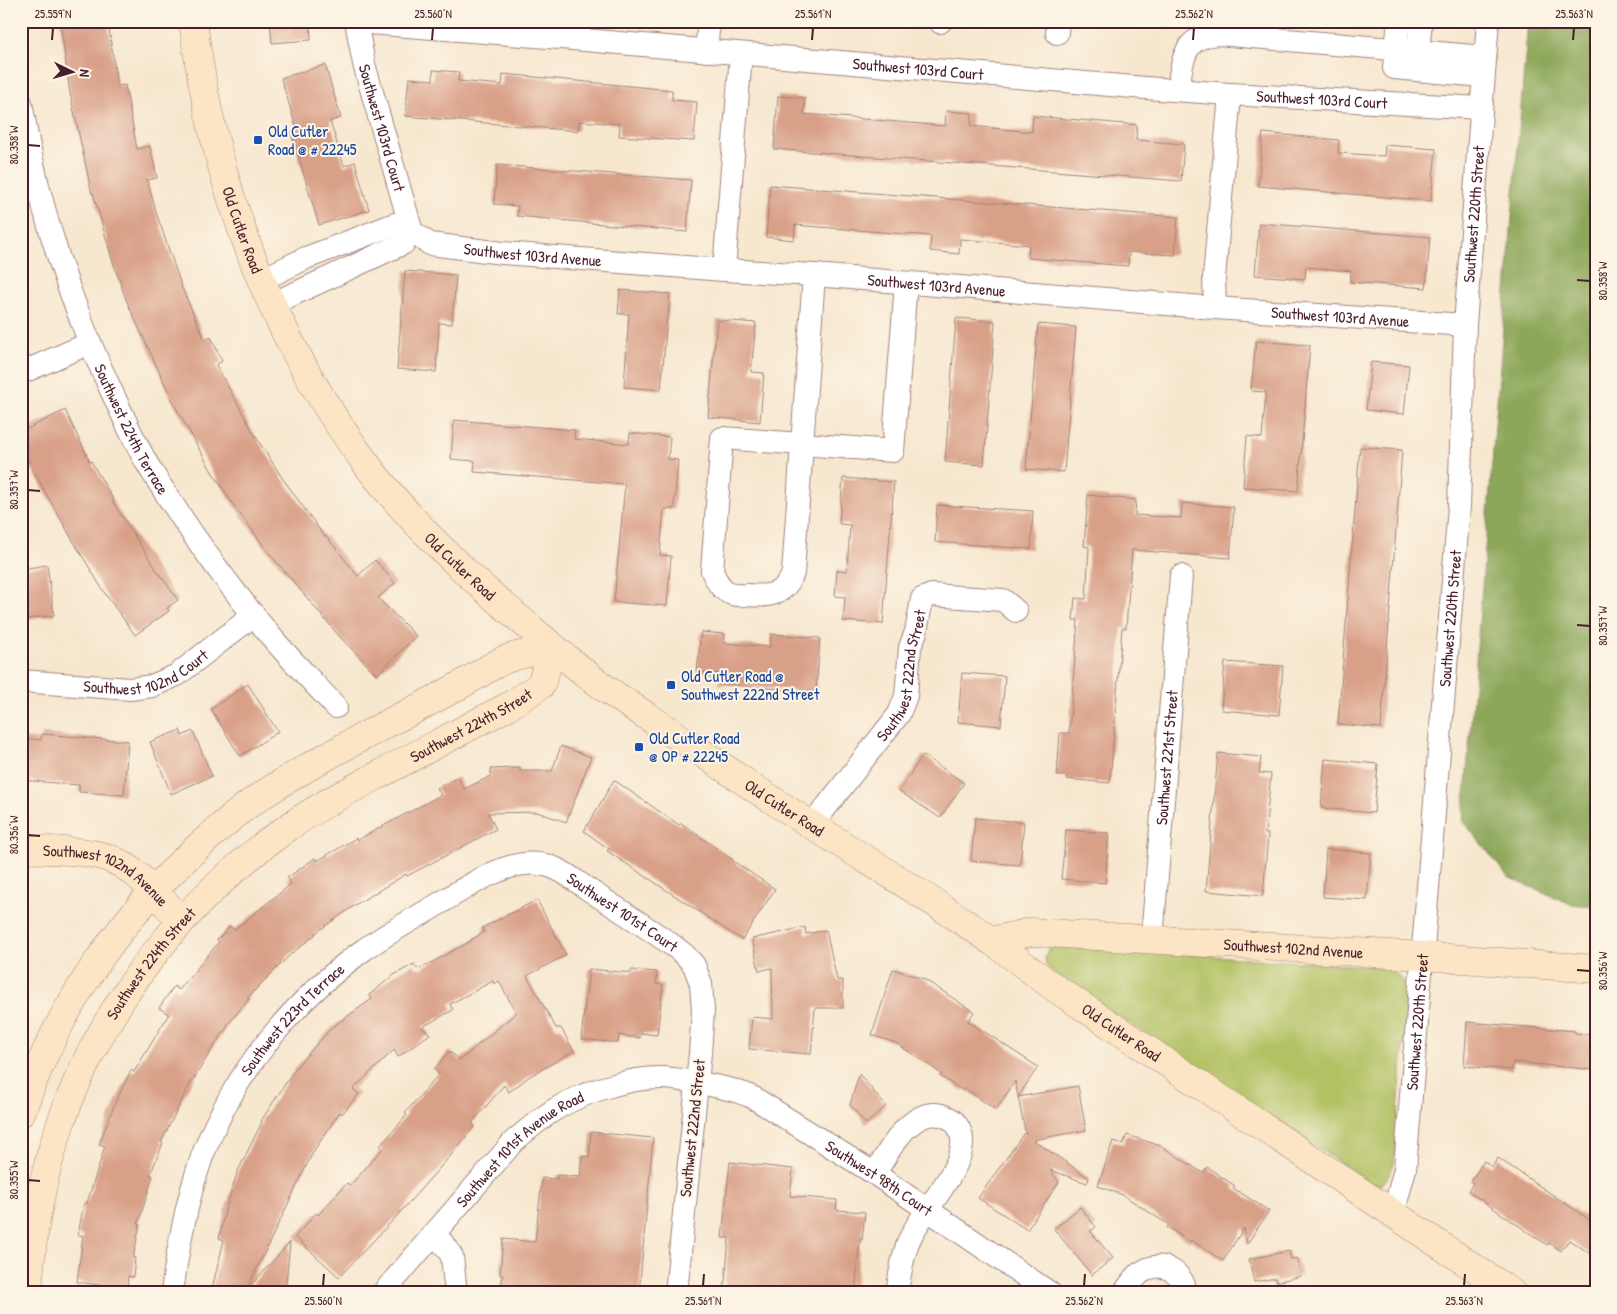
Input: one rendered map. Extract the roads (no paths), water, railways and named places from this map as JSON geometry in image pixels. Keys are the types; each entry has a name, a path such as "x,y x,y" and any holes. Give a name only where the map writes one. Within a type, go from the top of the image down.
{"street":[{"name":"Old Cutler Road","path":"193,21 212,133 236,213 284,330 316,387 375,475 413,519 487,593 607,689 991,941 1052,986 1220,1096 1512,1293"},
{"path":"706,51 709,21"},
{"path":"1395,59 1399,21"},
{"path":"1418,51 1421,21"},
{"name":"Southwest 220th Street","path":"1393,1214 1405,1169 1459,507 1465,326 1488,21"},
{"name":"Southwest 103rd Court","path":"412,232 364,64 356,22 561,30 706,51 741,54 1230,94 1481,108"},
{"path":"1180,76 1186,50 1194,40 1207,35 1218,34 1395,59 1484,66"},
{"path":"1395,59 1418,51 1484,66"},
{"path":"724,270 741,54"},
{"path":"1215,308 1214,278 1230,94"},
{"name":"Southwest 224th Terrace","path":"21,103 24,133 49,230 68,287 90,343 153,474 200,544 254,615 336,707"},
{"name":"Southwest 103rd Avenue","path":"267,292 306,258 395,224 430,244 503,253 814,275 1215,308 1465,326"},
{"path":"814,275 802,445 793,573 790,582 772,595 732,594 721,587 712,571 722,438 802,445 893,451 906,283"},
{"path":"21,373 90,343"},
{"name":"Southwest 221st Street","path":"1152,939 1181,576"},
{"name":"Southwest 222nd Street","path":"812,825 899,714 906,696 910,647 916,632 922,599 932,595 1003,600 1016,611"},
{"name":"Southwest 102nd Court","path":"21,682 130,689 152,686 177,675 254,615"},
{"path":"21,1113 43,1057 82,984 152,890 188,855 236,814 287,779 503,660 553,647"},
{"name":"Southwest 224th Street","path":"28,1293 32,1245 42,1187 60,1124 76,1084 114,1011 136,976 181,920 235,868 319,807 510,706 532,691 541,684 553,647"},
{"name":"Southwest 102nd Avenue","path":"21,849 106,857 127,868 181,920"},
{"name":"Southwest 223rd Terrace","path":"172,1293 184,1223 203,1156 213,1131 239,1082 274,1033 297,1008 341,967 390,932 468,887 507,868 528,864 547,865"},
{"name":"Southwest 101st Court","path":"547,865 567,875 664,940 685,955 694,965"},
{"name":"Southwest 102nd Avenue","path":"991,941 1031,932 1422,956 1596,969"},
{"name":"Southwest 222nd Street","path":"676,1293 703,1010 701,984 694,965"},
{"name":"Southwest 101st Avenue Road","path":"383,1293 514,1141 554,1110 578,1098 634,1080 664,1078 697,1082"},
{"name":"Southwest 98th Court","path":"697,1082 729,1089 754,1098 875,1174 1050,1293"},
{"path":"875,1174 899,1136 911,1123 922,1116 946,1116 960,1130 962,1145 956,1167 911,1235 897,1293"},
{"path":"434,1234 447,1248 452,1257 456,1293"},
{"path":"1124,1293 1143,1271 1160,1267 1171,1269 1180,1276 1184,1281 1186,1293"}],"place":[{"name":"Old Cutler Road @ # 22245","path":"258,140"},
{"name":"Old Cutler Road @ Southwest 222nd Street","path":"671,685"},
{"name":"Old Cutler Road @ OP # 22245","path":"639,747"}]}
